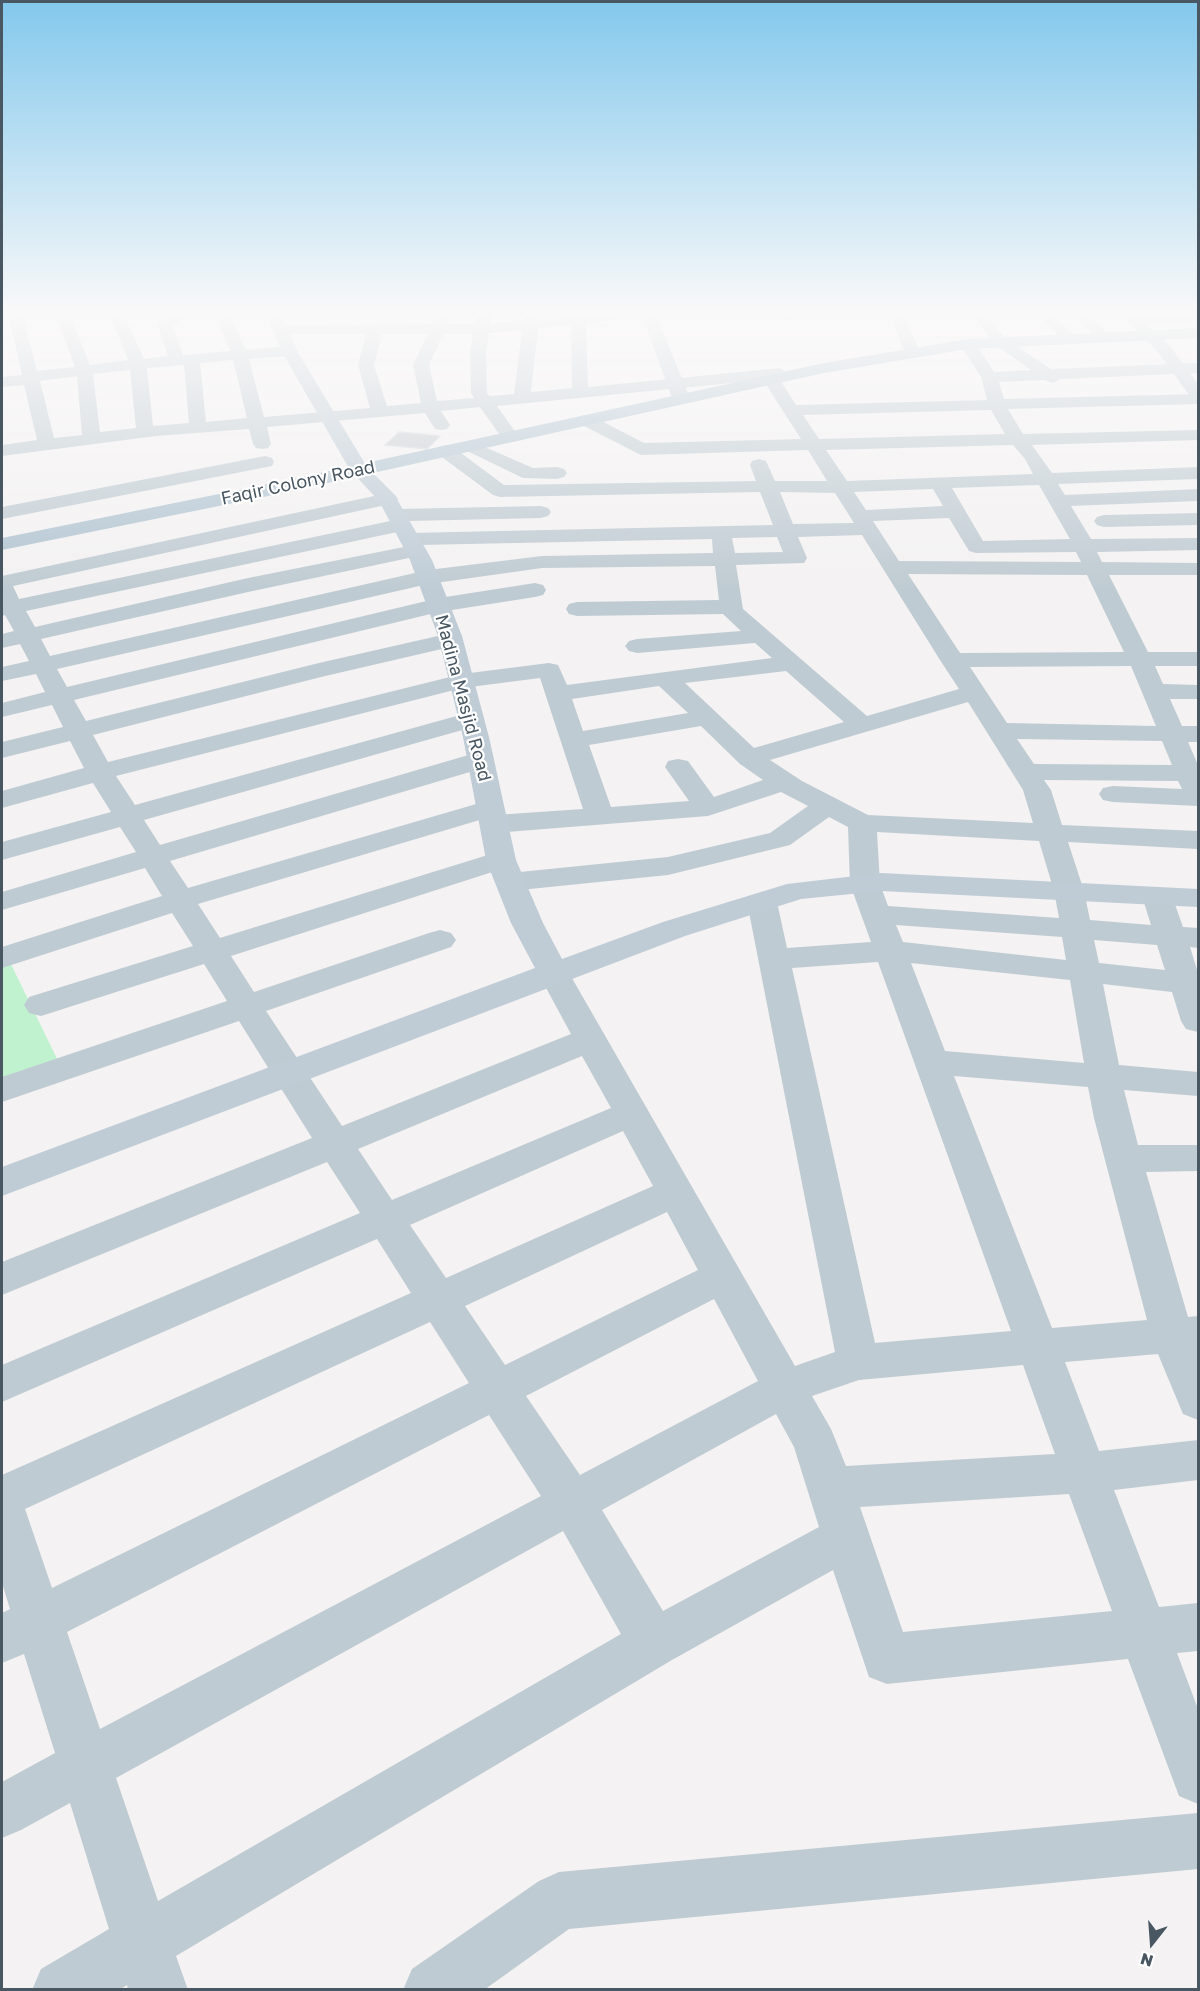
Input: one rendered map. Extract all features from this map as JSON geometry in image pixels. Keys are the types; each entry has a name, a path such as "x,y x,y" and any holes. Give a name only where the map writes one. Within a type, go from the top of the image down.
{"main road":[{"name":"Faqir Colony Road","path":"2,544 458,449 586,420 629,406"}],"street":[{"path":"38,406 47,445"},
{"path":"89,406 94,447"},
{"path":"142,406 145,433"},
{"path":"193,406 198,428"},
{"path":"253,406 269,490"},
{"name":"Madina Masjid Road","path":"322,406 359,470 403,526 428,578 451,640 462,681 506,871 527,922 554,972"},
{"path":"378,406 380,412"},
{"path":"13,467 145,433 442,406"},
{"path":"487,406 510,437"},
{"path":"792,406 814,445 1031,781 1069,891 1104,1077 1123,1159 1185,1334 1198,1401"},
{"path":"586,420 641,449 814,445 1005,406"},
{"path":"814,445 1001,407 1020,406"},
{"path":"1091,406 1116,437"},
{"path":"430,407 458,449 500,491 768,487 855,509"},
{"path":"1001,407 1102,420"},
{"path":"1001,407 1116,437 1198,435"},
{"path":"1001,407 1084,545 1196,785 1031,781"},
{"path":"1156,418 1198,416"},
{"path":"2,450 47,445 94,447"},
{"path":"704,448 715,486 732,611 863,725"},
{"path":"458,449 530,474 638,470"},
{"path":"998,458 1033,457"},
{"path":"2,513 157,474 204,465 265,462"},
{"path":"12,618 270,611 428,578 543,562 796,558 768,487 749,465 781,464"},
{"path":"12,618 228,561 403,526 721,532 785,530 940,484 1198,473"},
{"path":"940,484 976,547 1198,544"},
{"path":"1058,501 1198,495"},
{"path":"753,507 803,506 956,512"},
{"path":"182,507 380,745"},
{"path":"12,618 207,536 403,526 563,512"},
{"path":"1071,522 1198,519"},
{"path":"12,618 248,585 403,526"},
{"path":"892,567 1198,569"},
{"path":"2,710 439,605 535,590"},
{"path":"578,609 732,607"},
{"path":"2,674 12,618"},
{"path":"12,618 100,772 211,951 288,1073 572,1503 654,1643"},
{"path":"636,646 760,636"},
{"path":"2,800 100,772 334,690 451,640"},
{"path":"952,660 1198,659"},
{"path":"558,694 665,678 792,663"},
{"path":"2,750 76,731 334,690 462,681 549,670 600,816"},
{"path":"665,678 749,758 784,782 862,823 1198,840"},
{"path":"1154,691 1198,692"},
{"path":"749,758 973,693"},
{"path":"574,740 706,718"},
{"path":"2,851 471,720"},
{"path":"998,731 1198,734"},
{"path":"2,901 481,760"},
{"path":"678,766 708,808"},
{"path":"2,958 180,900 492,816 600,816 708,808 784,782"},
{"path":"41,1005 211,951 506,871 668,866 690,861 780,838 827,806"},
{"path":"862,823 877,916 1198,1777"},
{"path":"877,916 881,882 1198,898"},
{"path":"2,1182 554,972 674,929 798,890 877,916 1084,972 1192,983"},
{"path":"1157,896 1184,937 1198,1022"},
{"path":"762,902 858,1362"},
{"path":"774,959 877,916 1184,937"},
{"path":"2,1090 440,940"},
{"path":"554,972 815,1443 887,1659 1198,1627"},
{"path":"2,1279 591,1040"},
{"path":"932,1062 1198,1084"},
{"path":"2,1384 632,1113"},
{"path":"1123,1159 1198,1158"},
{"path":"2,1497 676,1192"},
{"path":"20,1630 722,1276"},
{"path":"2,1811 784,1388 858,1362 1185,1334"},
{"path":"830,1488 1085,1473 1198,1460"},
{"path":"2,1509 20,1630 86,1767 150,1966"},
{"path":"62,1989 150,1966 654,1643 847,1537"},
{"path":"433,1989 559,1901 1198,1841"}],"green space":[{"path":"7,956 62,1069 2,1090 2,958"}],"building":[{"path":"399,432 440,436 427,449 385,445"}]}
